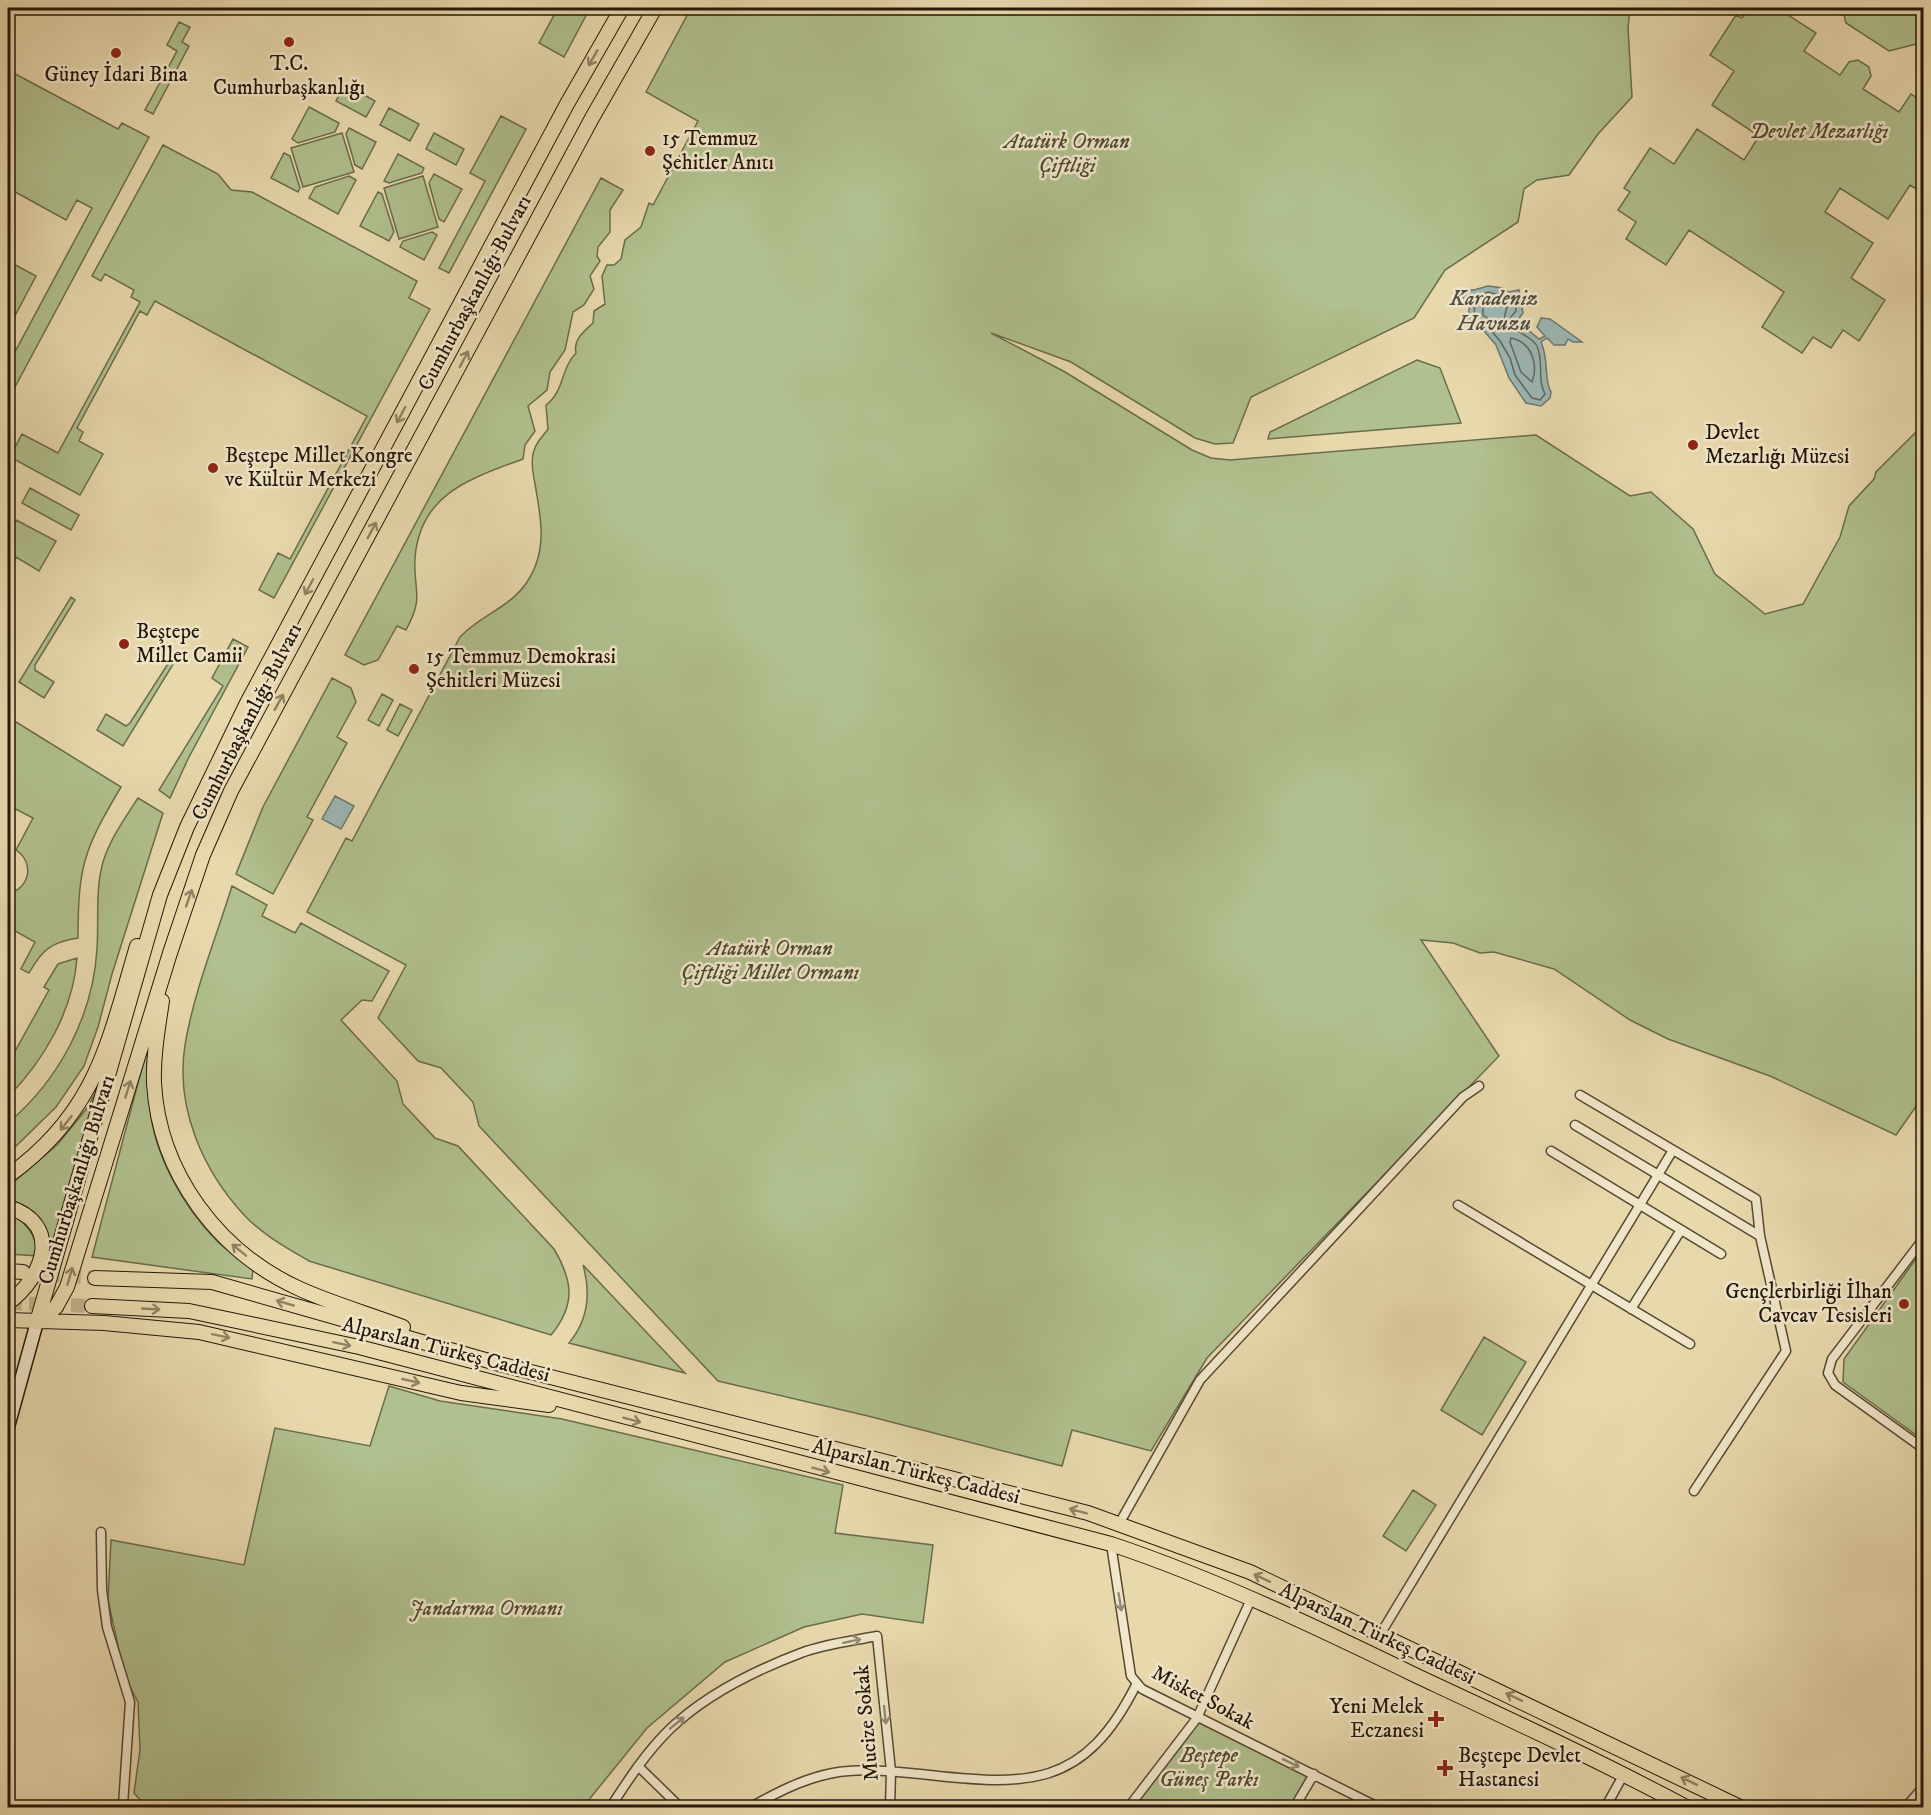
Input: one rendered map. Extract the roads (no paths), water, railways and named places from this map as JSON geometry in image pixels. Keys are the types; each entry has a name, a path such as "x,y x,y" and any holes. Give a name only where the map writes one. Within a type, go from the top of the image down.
{"main road":[{"name":"Cumhurbaşkanlığı Bulvarı","path":"37,1322 160,895 191,818 247,703 567,104 622,8"},
{"name":"Cumhurbaşkanlığı Bulvarı","path":"37,1322 56,1307 67,1287 170,953 203,855 231,791 592,118 655,8"},
{"path":"8,1176 48,1144 85,1095 104,1052 140,937 160,895"},
{"path":"170,953 155,1053 157,1108 170,1156 183,1182 218,1233 253,1261 299,1288 503,1365"},
{"path":"8,1207 22,1213 33,1224 42,1242 43,1252 34,1279 8,1303"},
{"path":"8,1271 23,1272"},
{"path":"95,1278 212,1282 503,1365"},
{"name":"Alparslan Türkeş Caddesi","path":"92,1306 189,1311 359,1347 1111,1544 1182,1568 1252,1597 1624,1774 1688,1808"},
{"path":"8,1320 104,1323 199,1332 461,1393 599,1411"},
{"path":"8,1427 37,1322"},
{"name":"Alparslan Türkeş Caddesi","path":"503,1365 854,1453 1119,1524 1250,1572 1742,1808"}],"street":[{"path":"1119,1524 1200,1380 1463,1098 1479,1086"},
{"path":"1580,1095 1756,1198 1760,1236 1786,1351 1694,1491"},
{"path":"1575,1125 1760,1236"},
{"path":"1551,1150 1721,1254"},
{"path":"1381,1634 1673,1150"},
{"path":"1458,1205 1690,1344"},
{"path":"1632,1309 1681,1230"},
{"path":"1923,1238 1832,1359 1828,1373 1835,1385 1923,1449"},
{"path":"102,1532 102,1590 107,1627 129,1702 123,1805"},
{"name":"Misket Sokak","path":"1111,1544 1131,1677 1142,1689 1380,1808"},
{"path":"1129,1807 1197,1718 1252,1597"},
{"name":"Mucize Sokak","path":"638,1766 671,1728 741,1680 803,1652 877,1636 891,1771 890,1808"},
{"path":"749,1808 791,1784 835,1773 891,1771 996,1782 1036,1777 1054,1771 1090,1753 1115,1724 1137,1683"},
{"path":"610,1808 638,1766 681,1808"},
{"path":"1294,1808 1314,1774"},
{"path":"1605,1808 1624,1774"},
{"path":"1905,1808 1923,1786"}],"water":[{"name":"Karadeniz Havuzu","path":"1488,286 1503,288 1509,292 1519,290 1523,313 1517,321 1539,339 1545,336 1537,327 1541,318 1550,319 1582,342 1573,342 1568,339 1565,345 1554,345 1547,338 1541,342 1551,392 1550,398 1541,406 1526,403 1509,378 1496,345 1484,331 1467,323 1470,303 1460,295 1459,290 1474,290"},
{"path":"335,796 354,806 341,829 322,819"}],"tunnel":[{"path":"25,1272 95,1278"},
{"path":"8,1303 92,1306"}],"place":[{"name":"T.C. Cumhurbaşkanlığı","path":"289,42"},
{"name":"Güney İdari Bina","path":"116,53"},
{"name":"15 Temmuz Şehitler Anıtı","path":"650,151"},
{"name":"Devlet Mezarlığı Müzesi","path":"1693,445"},
{"name":"Beştepe Millet Kongre ve Kültür Merkezi","path":"213,468"},
{"name":"Beştepe Millet Camii","path":"124,644"},
{"name":"15 Temmuz Demokrasi Şehitleri Müzesi","path":"414,669"},
{"name":"Gençlerbirliği İlhan Cavcav Tesisleri","path":"1904,1304"},
{"name":"Yeni Melek Eczanesi","path":"1436,1719"},
{"name":"Beştepe Devlet Hastanesi","path":"1445,1768"}],"park label":[{"name":"Devlet Mezarlığı","path":"1819,132"},
{"name":"Atatürk Orman Çiftliği","path":"1067,154"},
{"name":"Atatürk Orman Çiftliği Millet Ormanı","path":"770,961"},
{"name":"Jandarma Ormanı","path":"486,1609"},
{"name":"Beştepe Güneş Parkı","path":"1209,1768"}]}
